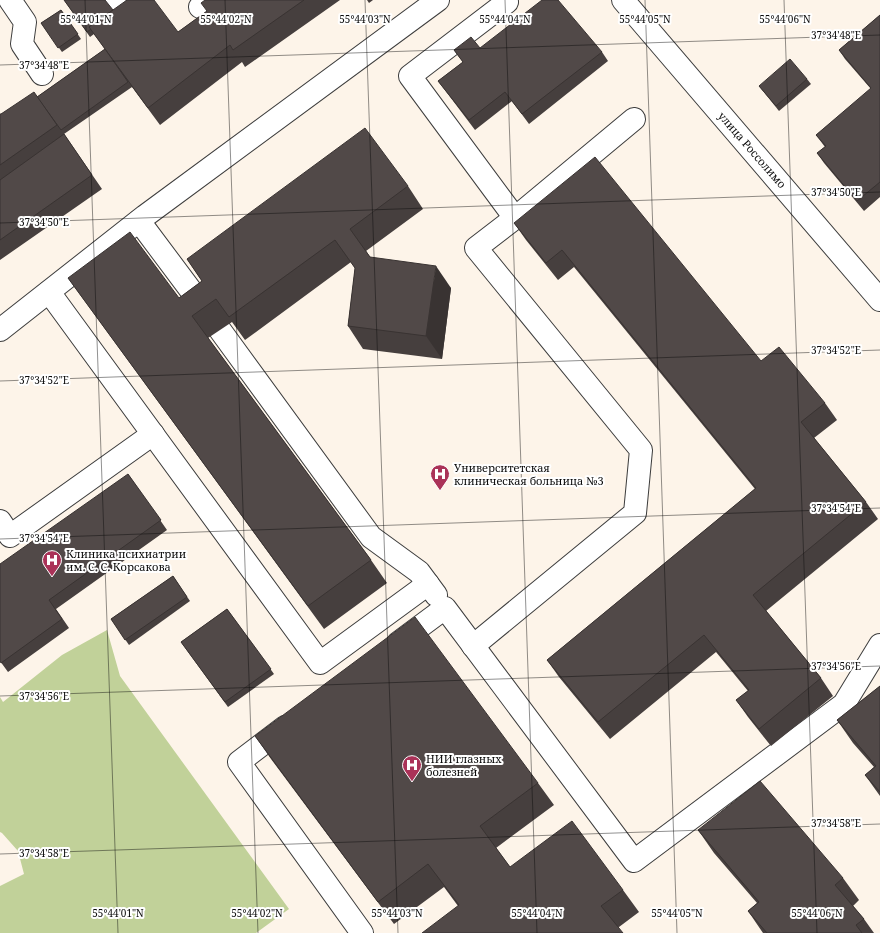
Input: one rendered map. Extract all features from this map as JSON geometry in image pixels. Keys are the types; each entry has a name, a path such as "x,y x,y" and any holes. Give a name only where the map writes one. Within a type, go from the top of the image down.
{"street":[{"path":"10,0 25,22 22,44 42,74"},
{"path":"0,330 139,221 438,0"},
{"path":"506,0 507,2 410,76 515,218"},
{"name":"улица Россолимо","path":"623,0 880,300"},
{"path":"473,646 635,513 641,450 476,248 515,218 634,119"},
{"path":"139,221 206,312"},
{"path":"49,292 320,663 428,584"},
{"path":"220,330 371,538 419,572 634,861 844,704 880,645"},
{"path":"0,522 10,536 153,434"},
{"path":"383,654 445,608"},
{"path":"301,715 239,762 362,933"}],"green space":[{"path":"107,630 120,676 289,909 256,933 0,933 0,886 24,874 18,851 0,832 0,697 3,702 62,655"}],"building":[{"path":"64,0 105,0 113,10 89,27 91,29 87,32"},
{"path":"127,0 154,0 178,32 207,11 201,3 205,0 304,0 233,50 230,45 148,108 89,27"},
{"path":"542,0 558,0 602,52 522,114 505,92 469,120 438,81 463,62 454,50 471,37 480,48"},
{"path":"61,10 78,34 58,48 41,23"},
{"path":"880,15 880,182 857,201 817,153 826,146 816,135 871,88 839,50"},
{"path":"105,49 128,82 61,130 37,97"},
{"path":"790,59 807,79 776,106 759,86"},
{"path":"34,92 57,125 0,165 0,114"},
{"path":"365,128 408,186 350,229 370,257 436,266 426,336 348,326 355,268 335,240 229,317 216,299 192,316 371,560 308,606 68,278 130,232 179,298 202,281 187,259"},
{"path":"64,134 92,175 0,240 0,180"},
{"path":"595,157 761,361 779,347 825,403 801,422 866,502 753,595 821,678 759,729 736,700 749,690 704,635 598,722 547,660 756,488 562,250 546,263 514,223"},
{"name":"Клиника психиатрии им. С. С. Корсакова","path":"128,474 161,520 49,600 62,619 1,663 0,564"},
{"path":"173,576 187,597 125,640 111,619"},
{"path":"227,609 271,669 225,702 181,642"},
{"name":"НИИ глазных болезней","path":"415,617 538,783 480,826 510,867 572,821 623,890 601,906 623,933 422,933 459,905 428,864 378,902 255,736"},
{"path":"880,686 880,792 865,775 876,766 837,720"},
{"path":"760,781 843,878 835,885 864,919 856,925 862,933 767,933 748,911 759,902 698,830"}],"place":[{"name":"Университетская клиническая больница №3","path":"440,491"},
{"name":"Клиника психиатрии им. С. С. Корсакова","path":"52,577"},
{"name":"НИИ глазных болезней","path":"412,782"}]}
